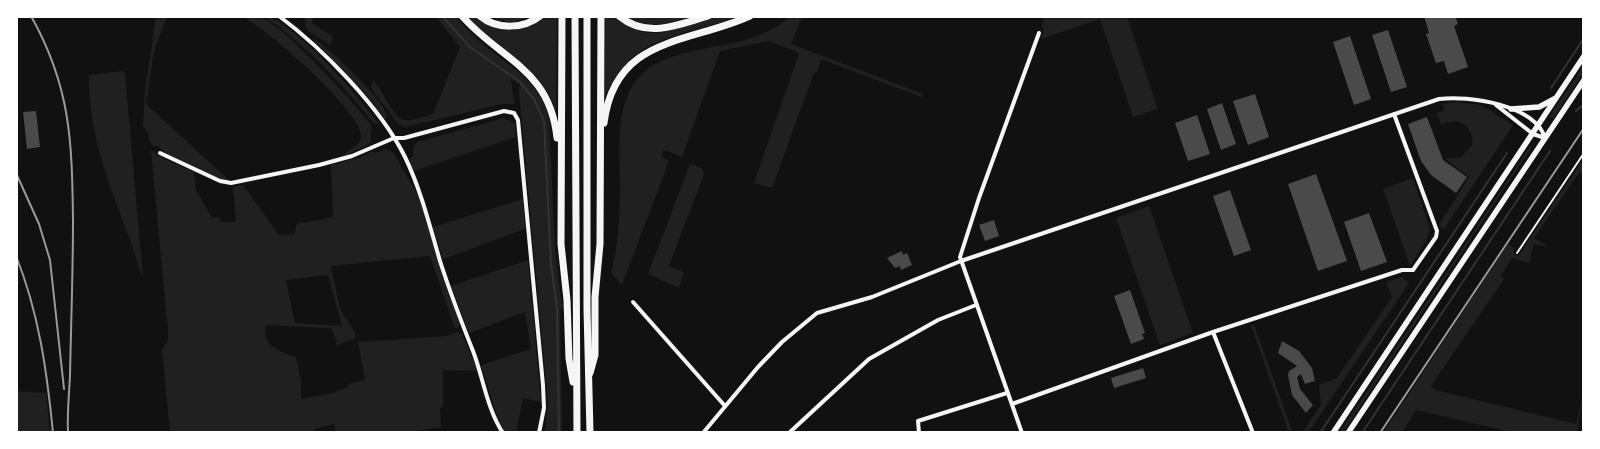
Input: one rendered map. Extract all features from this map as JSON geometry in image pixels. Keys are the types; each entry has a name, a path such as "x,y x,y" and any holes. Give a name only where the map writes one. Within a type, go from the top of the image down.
{"highway":[{"path":"462,16 486,40 520,65 542,90 554,119 561,168"},
{"path":"480,16 493,24 514,26 531,22 540,16"},
{"path":"562,16 562,262 567,300 569,364 576,392"},
{"path":"575,16 577,433"},
{"path":"587,16 588,376 590,433"},
{"path":"588,376 595,355 595,297 600,244 600,16"},
{"path":"619,16 633,26 654,30 708,16"},
{"path":"600,178 604,168 604,128 608,101 619,79 632,62 662,44 750,16"}],"main road":[{"path":"1334,433 1584,56"},
{"path":"1348,433 1584,80"},
{"path":"1511,109 1539,107 1558,97"}],"street":[{"path":"279,16 304,36 366,99 394,138 416,184 450,290 480,368 496,420 503,433"},
{"path":"1022,433 960,256 1039,33"},
{"path":"703,433 782,342 817,313 872,298 961,261 1439,99 1450,97 1477,99 1511,109 1526,116 1538,126 1545,138"},
{"path":"1494,104 1533,134 1545,138"},
{"path":"160,153 220,181 231,183 352,156 394,138 404,138 504,111 513,112 518,120 544,399 539,433"},
{"path":"1012,404 1213,332 1400,271 1414,269 1436,237 1437,231 1394,114"},
{"path":"634,302 725,406"},
{"path":"789,433 869,358 938,320 976,305"},
{"path":"1213,332 1252,433"},
{"path":"919,433 918,420 1007,393"}],"lane":[{"path":"1517,253 1584,153"}],"shaded area":[{"path":"156,16 167,16 154,51 146,104 231,182 181,162 157,146 154,147 148,139 150,136 143,126 145,93"},
{"path":"242,16 258,16 270,22 318,65 372,126 370,144 341,157 360,142 361,139 359,127 348,111 291,54"},
{"path":"263,16 275,20 307,44 342,79 379,124 374,124 349,94 309,52"},
{"path":"305,16 314,16 312,23 333,37 330,45 306,29"},
{"path":"435,16 455,16 480,41 525,78 538,94 549,117 555,249 562,308 560,310 562,433 545,433 548,403 519,93 520,85 511,78 514,104 502,104 405,127 398,124 371,88 373,80 396,115 405,120 433,114 460,47"},
{"path":"466,16 475,16 493,27 511,30 527,27 545,16 557,16 556,112 541,83 530,70"},
{"path":"487,16 533,16 511,23"},
{"path":"605,16 644,32 660,33 720,16 740,16 660,41 643,50 628,62 615,79 604,101"},
{"path":"625,16 694,16 667,23 650,24 634,21"},
{"path":"791,16 802,16 791,44 923,94 921,97 821,59 817,72 814,73 772,188 754,183 799,53 769,41 720,51 682,157 668,151 663,151 662,157 669,161 622,285 611,273 616,251 618,226 621,123 624,106 630,90 640,76 654,65 674,56 736,42 765,33 779,26"},
{"path":"1045,16 1127,16 1158,109 1133,117 1100,19 1041,39 1044,31 1042,25"},
{"path":"310,36 355,74 378,100 385,110 387,118 385,119 369,98"},
{"path":"1584,65 1584,72 1553,119 1549,117"},
{"path":"124,71 143,278 102,162 92,119 90,98 89,75"},
{"path":"1456,102 1481,105 1513,125 1444,229 1439,225 1469,177 1444,158 1461,158 1472,145 1471,132 1464,124 1453,121 1441,125 1437,113 1445,110 1442,104"},
{"path":"504,118 515,124 516,137 414,171 409,159 413,156 414,146 417,142"},
{"path":"1531,145 1532,147 1343,433 1339,433"},
{"path":"151,150 164,159 194,172 196,190 212,218 219,217 221,222 236,222 233,187 243,185 279,235 295,234 296,225 301,222 333,217 331,165 361,157 373,151 374,153 386,150 393,152 420,199 447,290 460,323 459,327 455,329 430,256 331,266 340,309 356,334 354,339 337,345 332,329 266,325 266,338 273,347 296,357 301,380 301,399 333,393 348,387 349,384 365,380 358,342 447,336 457,332 462,334 478,371 443,370 443,407 440,408 441,427 405,433 335,433 335,424 314,429 313,433 170,433 162,349 168,340","holes":["328,275 342,326 295,323 286,280"]},
{"path":"1584,158 1584,172 1581,172 1576,177 1534,238 1549,247 1534,244 1529,263 1512,258 1500,277 1504,279 1431,386 1435,390 1576,424 1584,390 1577,433 1515,433 1416,410 1402,433 1383,433 1508,244 1514,248 1514,254 1518,256"},
{"path":"690,164 702,168 704,174 669,266 684,272 679,288 648,274"},
{"path":"1413,178 1430,229 1426,241 1410,266 1383,189"},
{"path":"523,199 525,229 443,259 433,227"},
{"path":"1149,206 1193,333 1160,345 1116,218"},
{"path":"528,260 541,402 523,398 516,433 506,433 498,419 481,365 531,349 525,312 469,333 451,286"},
{"path":"1402,277 1409,283 1308,433 1302,433 1321,405 1319,385 1337,378 1392,297 1386,282"},
{"path":"1254,325 1293,433 1289,433 1251,326"},
{"path":"16,391 46,393 50,433 16,433"}],"building":[{"path":"1424,16 1455,16 1458,24 1454,26 1468,67 1448,74 1444,61 1436,63 1426,34 1429,33"},
{"path":"1388,30 1407,87 1391,92 1372,35"},
{"path":"1350,36 1371,99 1354,105 1333,42"},
{"path":"1255,94 1269,137 1248,145 1233,101"},
{"path":"1222,103 1236,144 1221,150 1207,109"},
{"path":"36,111 40,147 27,149 23,112"},
{"path":"1197,115 1210,154 1188,161 1175,123"},
{"path":"1427,117 1443,160 1467,177 1456,193 1431,175 1421,161 1408,124"},
{"path":"1316,174 1347,261 1318,271 1288,184"},
{"path":"1230,190 1251,250 1234,256 1213,196"},
{"path":"1369,213 1387,262 1361,271 1344,222"},
{"path":"994,220 999,236 985,241 979,225"},
{"path":"902,251 903,255 907,253 912,265 901,270 900,266 895,268 887,258"},
{"path":"1130,290 1145,333 1142,334 1144,339 1131,344 1114,296"},
{"path":"1282,341 1299,351 1312,368 1315,381 1305,384 1301,374 1297,377 1300,389 1313,405 1306,413 1292,395 1288,375 1289,371 1297,366 1278,353"},
{"path":"1143,368 1146,378 1114,388 1111,378"}],"waterway":[{"path":"442,16 470,47 520,82 534,99 544,121 551,264 557,308 559,433"},
{"path":"1551,88 1584,38"},
{"path":"1576,111 1584,104"},
{"path":"1362,433 1550,151"},
{"path":"1320,433 1507,153"}],"railway":[{"path":"31,16 44,42 62,91 70,140 73,240 68,433"},
{"path":"1380,433 1584,128"},
{"path":"16,173 39,224 50,260 64,389"},
{"path":"16,256 31,299 41,343 53,433"}]}
